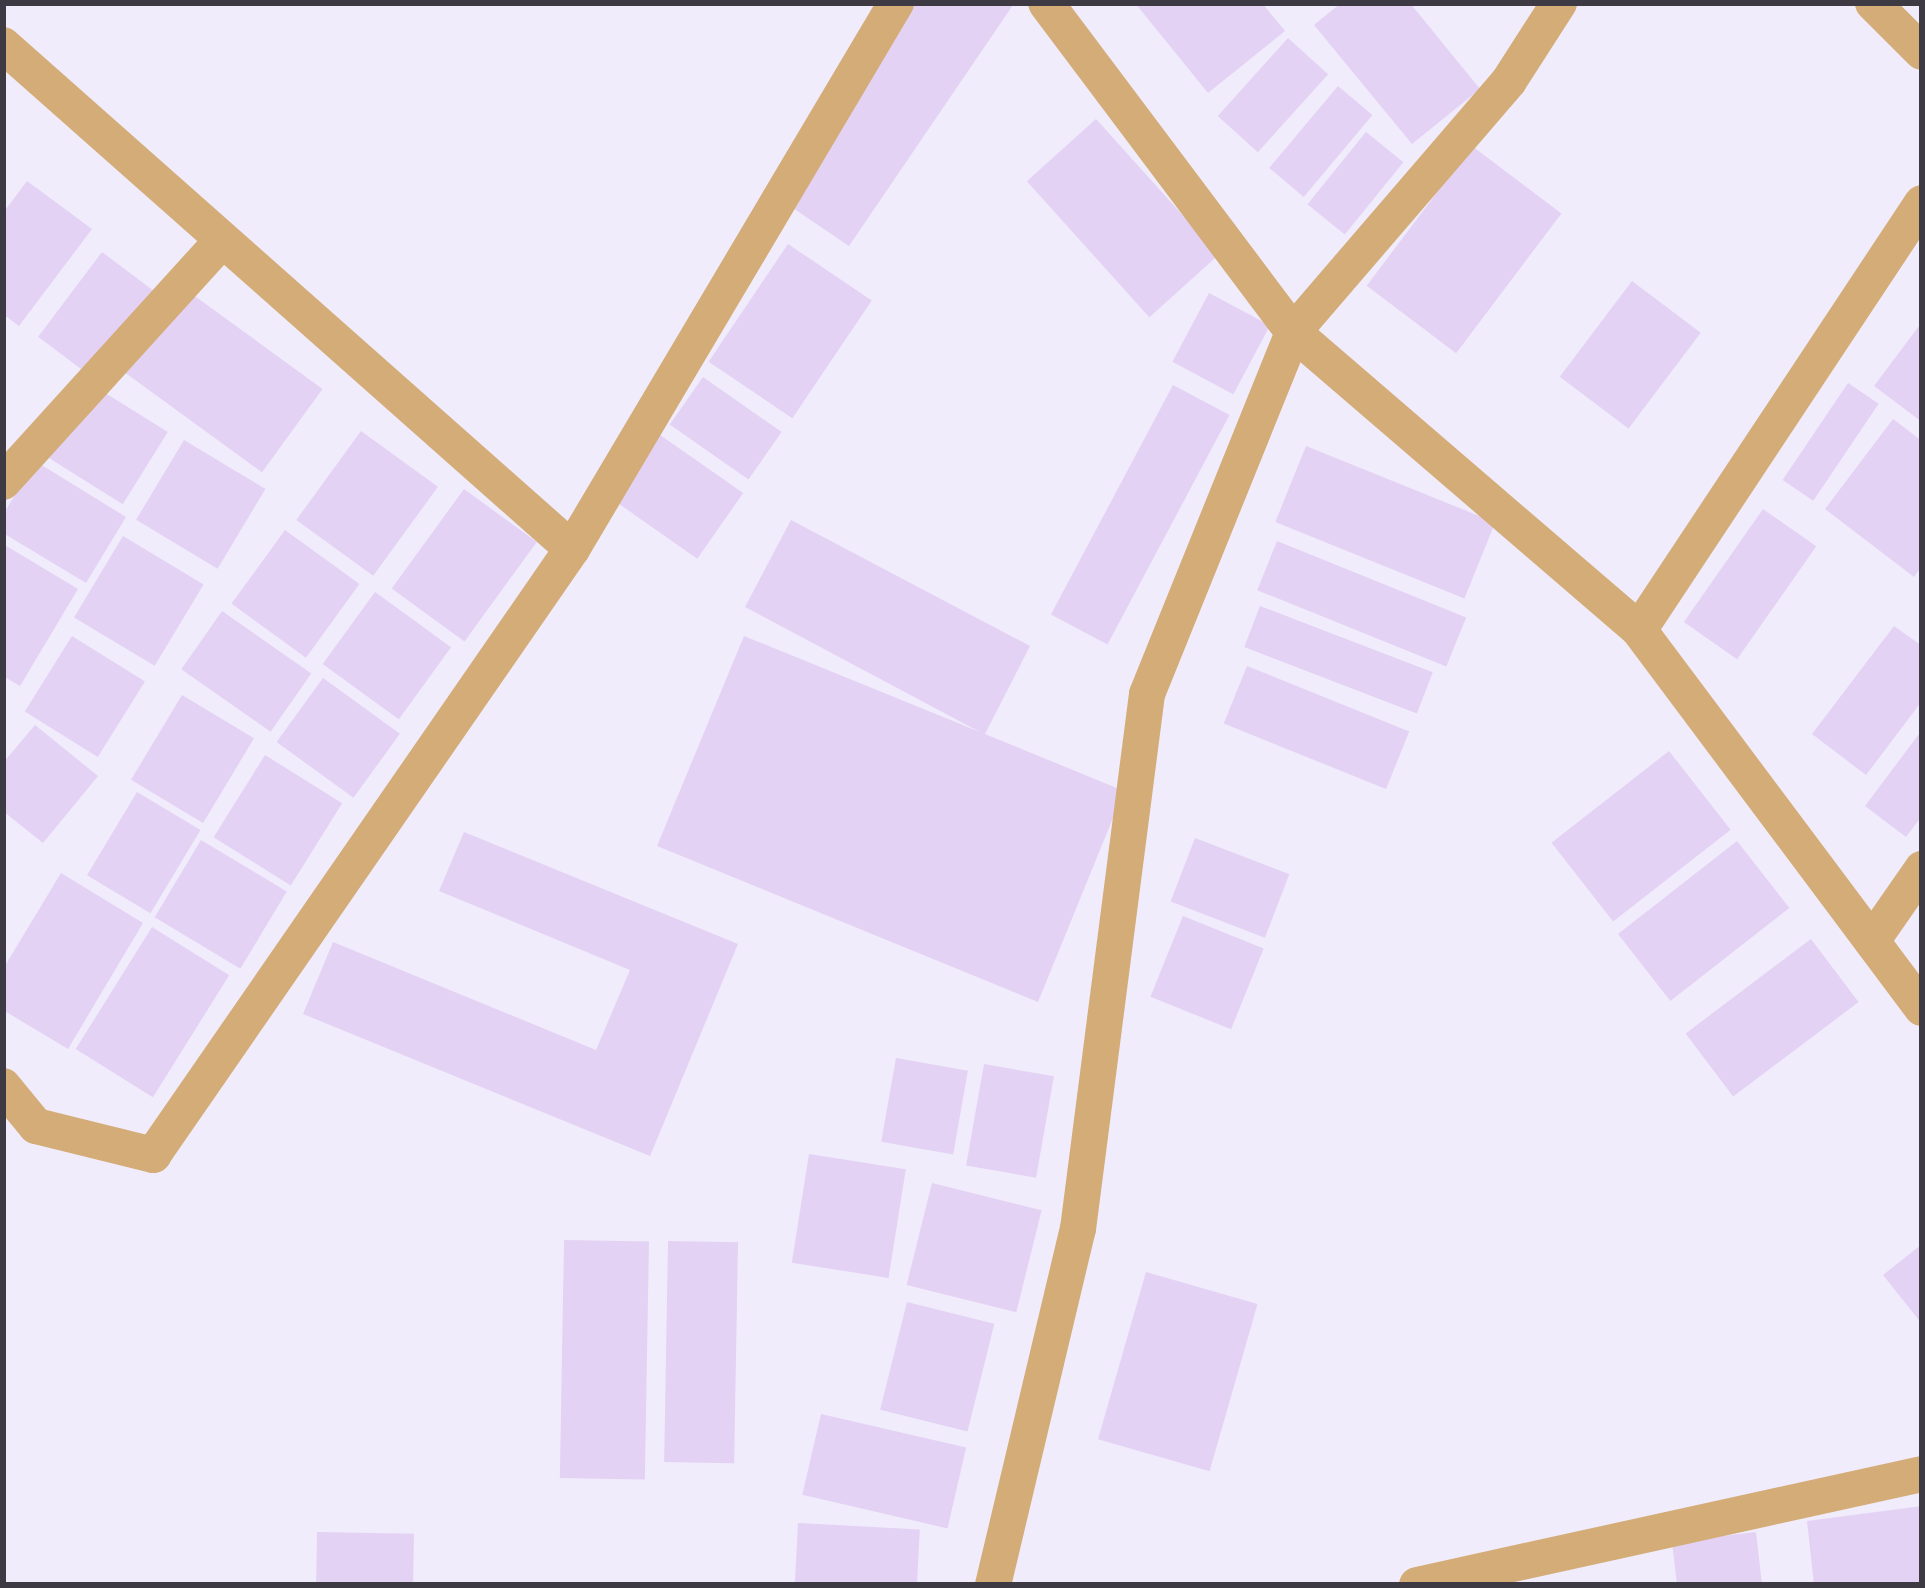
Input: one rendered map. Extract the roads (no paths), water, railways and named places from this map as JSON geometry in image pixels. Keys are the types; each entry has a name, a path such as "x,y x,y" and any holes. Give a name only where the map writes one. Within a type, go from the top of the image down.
{"street":[{"path":"3,1086 36,1126 152,1155 572,549 896,3"},
{"path":"993,1585 1078,1229 1147,694 1293,332 1509,81 1558,3"},
{"path":"1873,3 1922,52"},
{"path":"1050,4 1293,332 1639,630 1922,1008"},
{"path":"3,45 572,549"},
{"path":"1639,630 1922,203"},
{"path":"3,482 220,242"},
{"path":"1872,941 1922,869"},
{"path":"1417,1585 1922,1474"}]}
